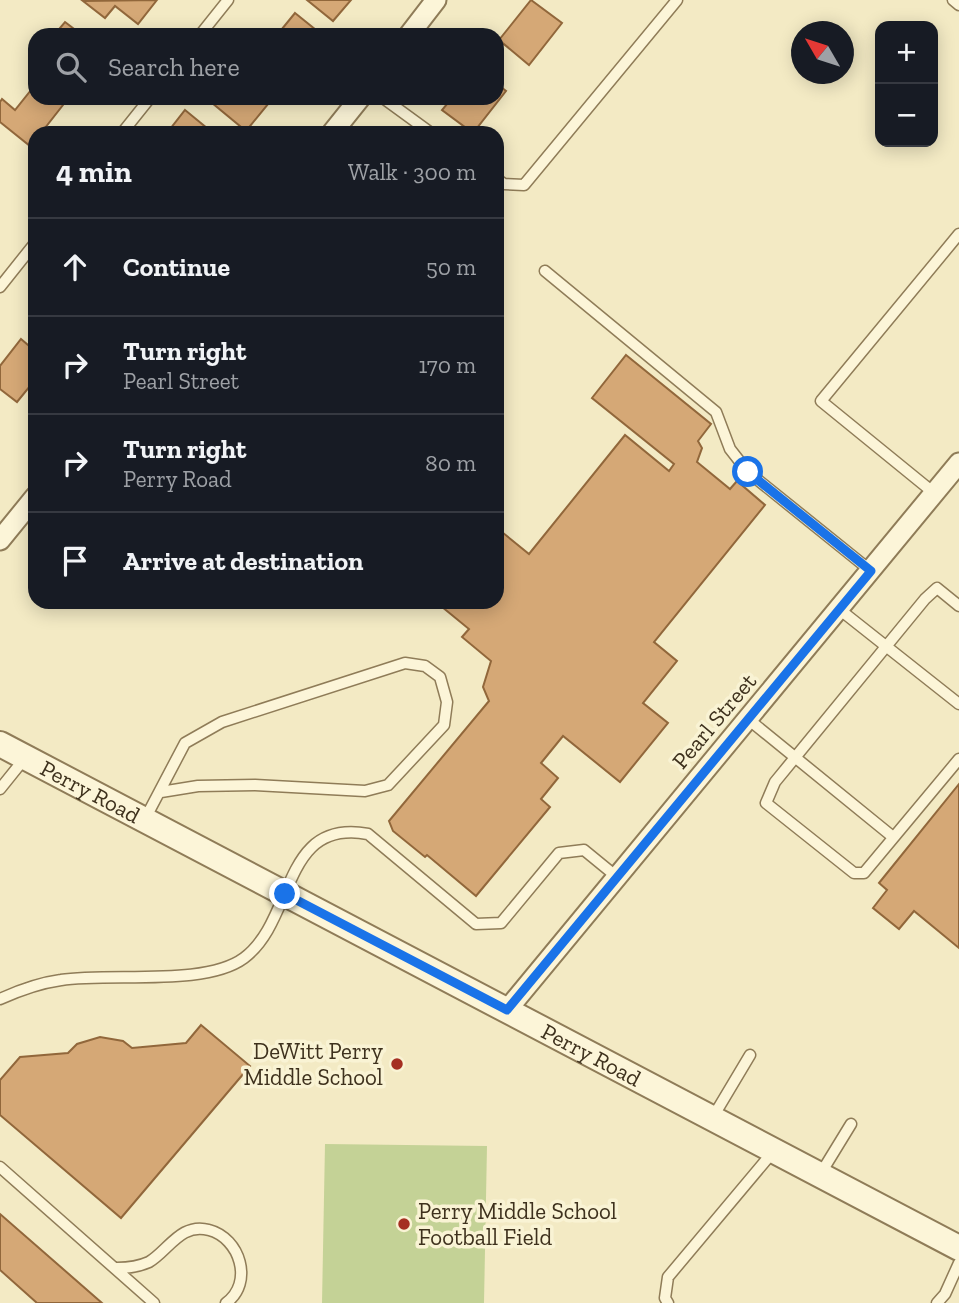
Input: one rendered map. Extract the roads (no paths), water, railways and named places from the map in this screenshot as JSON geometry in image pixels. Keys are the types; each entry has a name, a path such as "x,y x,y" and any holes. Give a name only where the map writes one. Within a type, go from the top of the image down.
{"street":[{"path":"414,28 436,0"},
{"path":"337,126 354,105"},
{"name":"Pearl Street","path":"507,1010 959,463"},
{"path":"0,540 28,506"},
{"name":"Perry Road","path":"0,744 507,1010 772,1153 959,1248"}],"lane":[{"path":"206,28 228,0"},
{"path":"504,184 524,185 677,0"},
{"path":"953,0 959,5"},
{"path":"128,126 144,105"},
{"path":"393,105 421,126"},
{"path":"934,494 821,401 959,234"},
{"path":"0,287 28,252"},
{"path":"545,271 716,412 730,449 748,472 871,571"},
{"path":"959,606 937,588 794,757 775,782 766,803 854,873 864,873 959,759"},
{"path":"839,609 959,704"},
{"path":"144,821 185,743 222,722 405,663 425,666 440,677 447,702 444,725 388,785 365,791 255,785 198,786 160,792"},
{"path":"748,719 893,837"},
{"path":"0,789 25,758"},
{"path":"0,999 25,987 63,979 209,973 244,958 268,931 299,860 318,840 345,830 368,834 475,924 501,923 559,853 584,850 617,877"},
{"path":"711,1120 750,1055"},
{"path":"820,1177 851,1124"},
{"path":"668,1303 668,1277 772,1153"},
{"path":"0,1167 154,1303"},
{"path":"117,1268 135,1268 151,1260 168,1243 187,1231 208,1230 227,1241 240,1259 241,1279 226,1303"},
{"path":"937,1303 959,1263"}],"place":[{"name":"DeWitt Perry Middle School","path":"397,1064"},
{"name":"Perry Middle School Football Field","path":"404,1224"}]}
